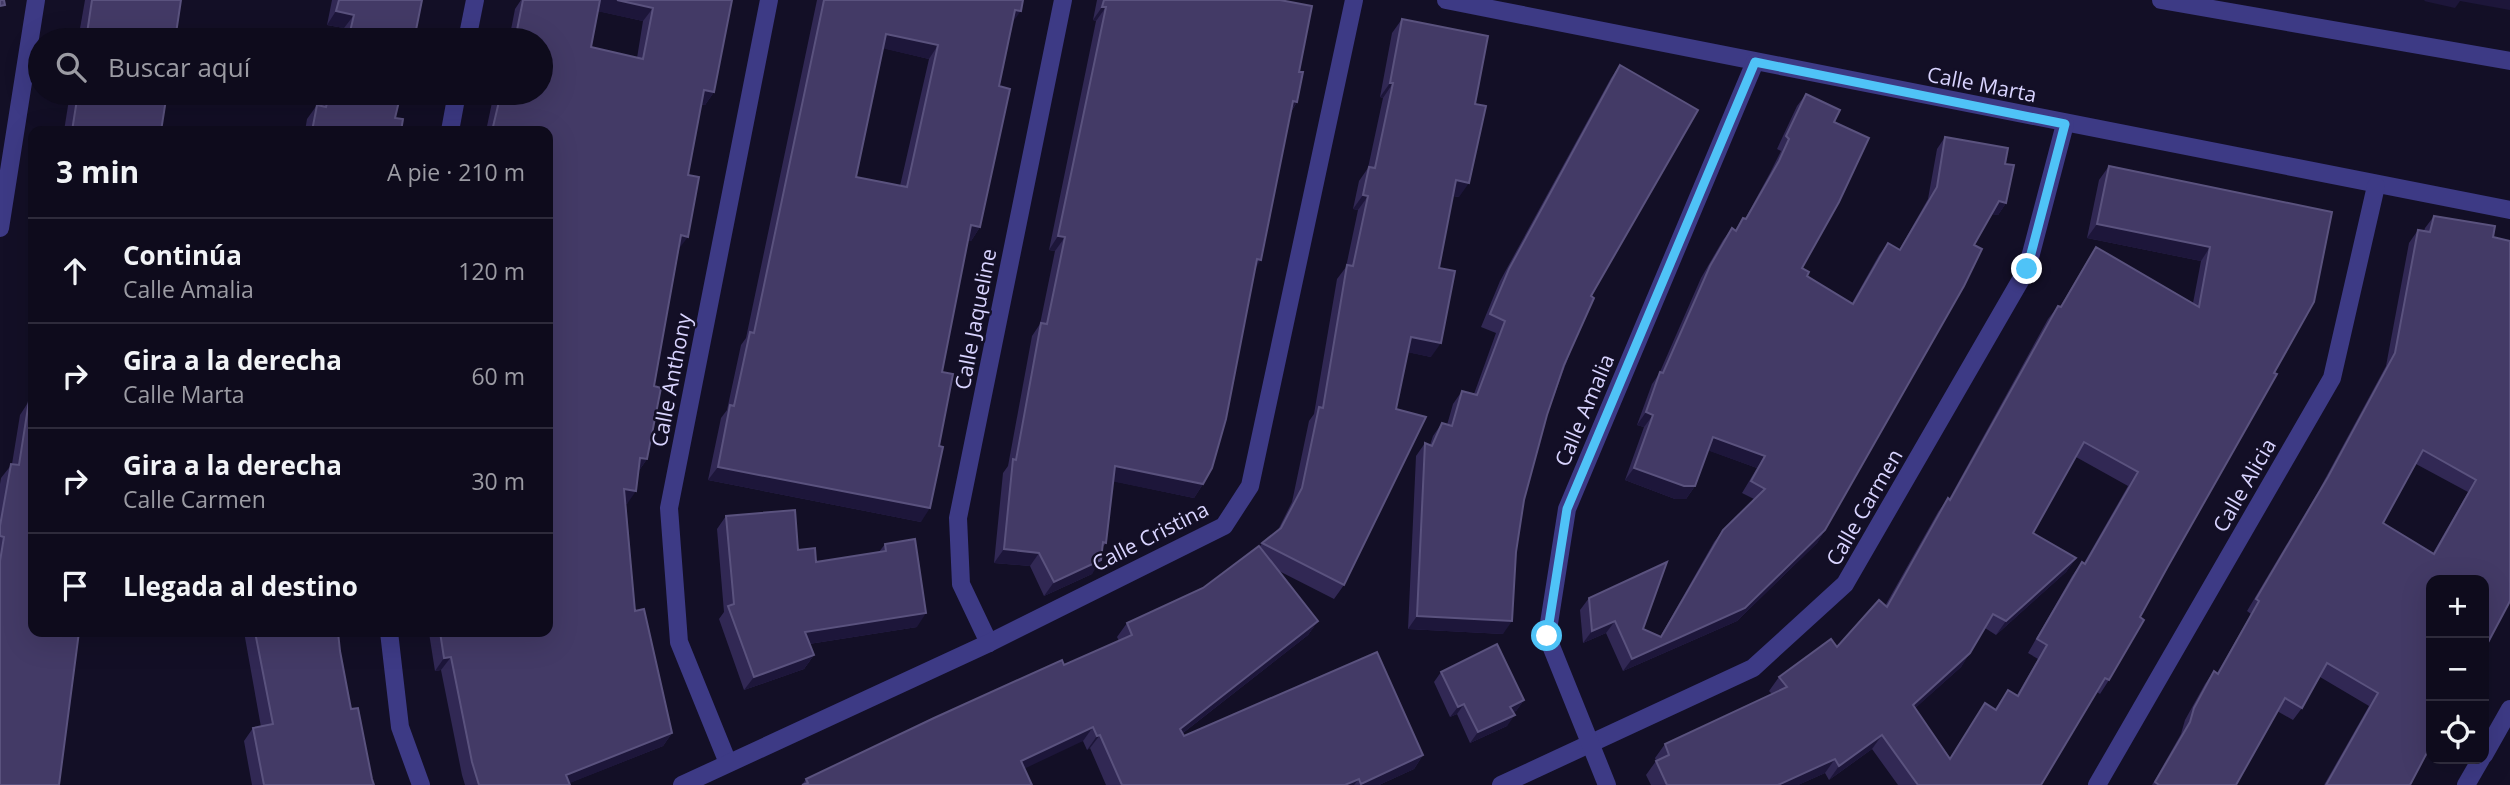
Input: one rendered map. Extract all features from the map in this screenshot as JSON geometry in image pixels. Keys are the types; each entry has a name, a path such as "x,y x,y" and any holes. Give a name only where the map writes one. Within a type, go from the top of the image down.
{"street":[{"path":"32,28 36,0"},
{"path":"469,28 475,0"},
{"name":"Calle Anthony","path":"728,763 679,642 669,508 769,0"},
{"name":"Calle Jaqueline","path":"989,643 961,583 958,518 1063,0"},
{"name":"Calle Cristina","path":"682,785 989,643 1224,526 1250,486 1354,0"},
{"name":"Calle Marta","path":"1446,0 2376,186 2510,210"},
{"path":"2163,0 2510,61"},
{"path":"0,228 28,51"},
{"name":"Calle Amalia","path":"1607,785 1588,745 1547,636 1567,509 1755,62"},
{"path":"451,126 455,105"},
{"name":"Calle Carmen","path":"1501,785 1753,668 1845,584 2027,269 2065,124"},
{"name":"Calle Alicia","path":"2097,785 2332,379 2376,186"},
{"path":"390,637 400,727 421,785"},
{"path":"2489,746 2510,709"},
{"path":"2466,785 2479,764"}],"building":[{"path":"92,0 181,0 177,28 88,28"},
{"path":"339,0 422,0 416,28 351,28 354,15 336,11"},
{"path":"523,0 600,0 591,47 643,59 653,8 617,0 732,0 714,92 704,90 688,175 699,177 688,237 681,235 654,386 661,388 647,459 640,458 636,491 624,489 635,611 644,609 672,733 566,775 570,785 479,785 451,657 444,658 441,637 553,637 553,126 493,126 498,105 553,105 553,28 517,28"},
{"path":"824,0 1023,0 1021,11 1015,10 999,86 1010,89 980,227 971,225 942,372 953,374 939,446 943,447 930,508 718,467 730,405 734,406 750,332 754,333","holes":["886,34 938,45 907,187 856,177"]},
{"path":"1104,0 1280,0 1312,6 1299,72 1303,72 1297,102 1293,101 1261,260 1257,259 1226,419 1212,468 1203,484 1115,466 1106,543 1103,542 1101,560 1054,582 1039,553 1004,549 1013,459 1016,460 1041,323 1047,324 1065,237 1058,236 1106,7 1102,7"},
{"path":"1402,19 1488,36 1475,104 1486,106 1469,183 1456,180 1439,268 1455,271 1441,343 1411,337 1396,409 1426,417 1344,585 1262,543 1281,528 1302,488 1319,407 1323,408 1347,265 1353,266 1368,196 1363,195 1369,167 1375,168 1393,83 1390,83"},
{"path":"1620,65 1698,110 1591,296 1594,298 1564,365 1524,500 1516,552 1512,621 1417,616 1425,443 1432,446 1442,423 1452,426 1462,391 1477,395 1505,321 1490,314 1509,269"},
{"path":"1806,94 1840,110 1834,122 1869,138 1839,202 1802,268 1809,272 1807,276 1853,304 1888,243 1900,250 1937,187 1945,137 2008,148 2005,164 2014,165 2006,203 1999,201 1974,245 1982,249 1964,286 1825,530 1745,608 1632,659 1615,621 1592,631 1589,598 1667,562 1643,629 1661,637 1723,530 1765,489 1751,481 1765,456 1713,437 1695,486 1684,486 1634,468 1653,415 1646,412 1660,372 1663,373 1710,266 1732,228 1736,231 1743,218 1746,219 1779,161 1789,139 1786,136"},
{"path":"76,105 165,105 162,126 73,126"},
{"path":"317,105 398,105 395,118 403,119 402,126 313,126"},
{"path":"2109,166 2332,212 2314,302 2274,373 2277,374 2140,617 2144,620 2109,680 2105,678 2041,785 1918,785 1882,735 1839,766 1835,759 1778,785 1667,785 1656,761 1669,755 1665,744 1787,687 1779,677 1831,639 1837,647 1879,600 1887,607 2058,306 2061,307 2096,247 2199,307 2210,247 2097,224","holes":["2084,442 2138,472 2085,564 2082,562 2037,639 2047,645 2018,696 2008,690 1996,710 1985,703 1950,759 1913,705 1970,653 1993,614 2006,621 2076,558 2033,533"]},
{"path":"2434,216 2495,226 2493,237 2510,241 2510,601 2489,641 2489,575 2426,575 2426,755 2410,785 2326,785 2378,693 2327,663 2302,708 2285,698 2236,785 2159,785 2155,782 2190,722 2194,708 2214,671 2218,674 2259,601 2256,599 2328,477 2395,353 2418,230 2430,232","holes":["2423,450 2476,480 2434,554 2383,523"]},
{"path":"28,407 28,637 78,637 59,785 0,785 0,561 4,537 0,536 0,526 11,464 19,465"},
{"path":"795,510 798,550 815,548 816,562 886,551 885,544 915,539 926,613 805,632 814,655 754,677 728,606 734,604 726,516"},
{"path":"1259,546 1318,621 1180,729 1184,736 1377,652 1423,755 1361,784 1359,779 1345,785 1122,785 1100,735 1097,736 1093,727 1021,761 1032,785 802,785 808,783 806,779 934,718 1062,660 1064,665 1132,635 1127,623 1203,588"},
{"path":"256,637 339,637 351,709 358,708 374,785 264,785 253,728 273,724"},
{"path":"1497,644 1524,700 1510,707 1515,715 1478,732 1464,704 1458,707 1441,672"}],"route":[{"path":"1547,636 1567,509 1755,62 2065,124 2027,269"}]}
